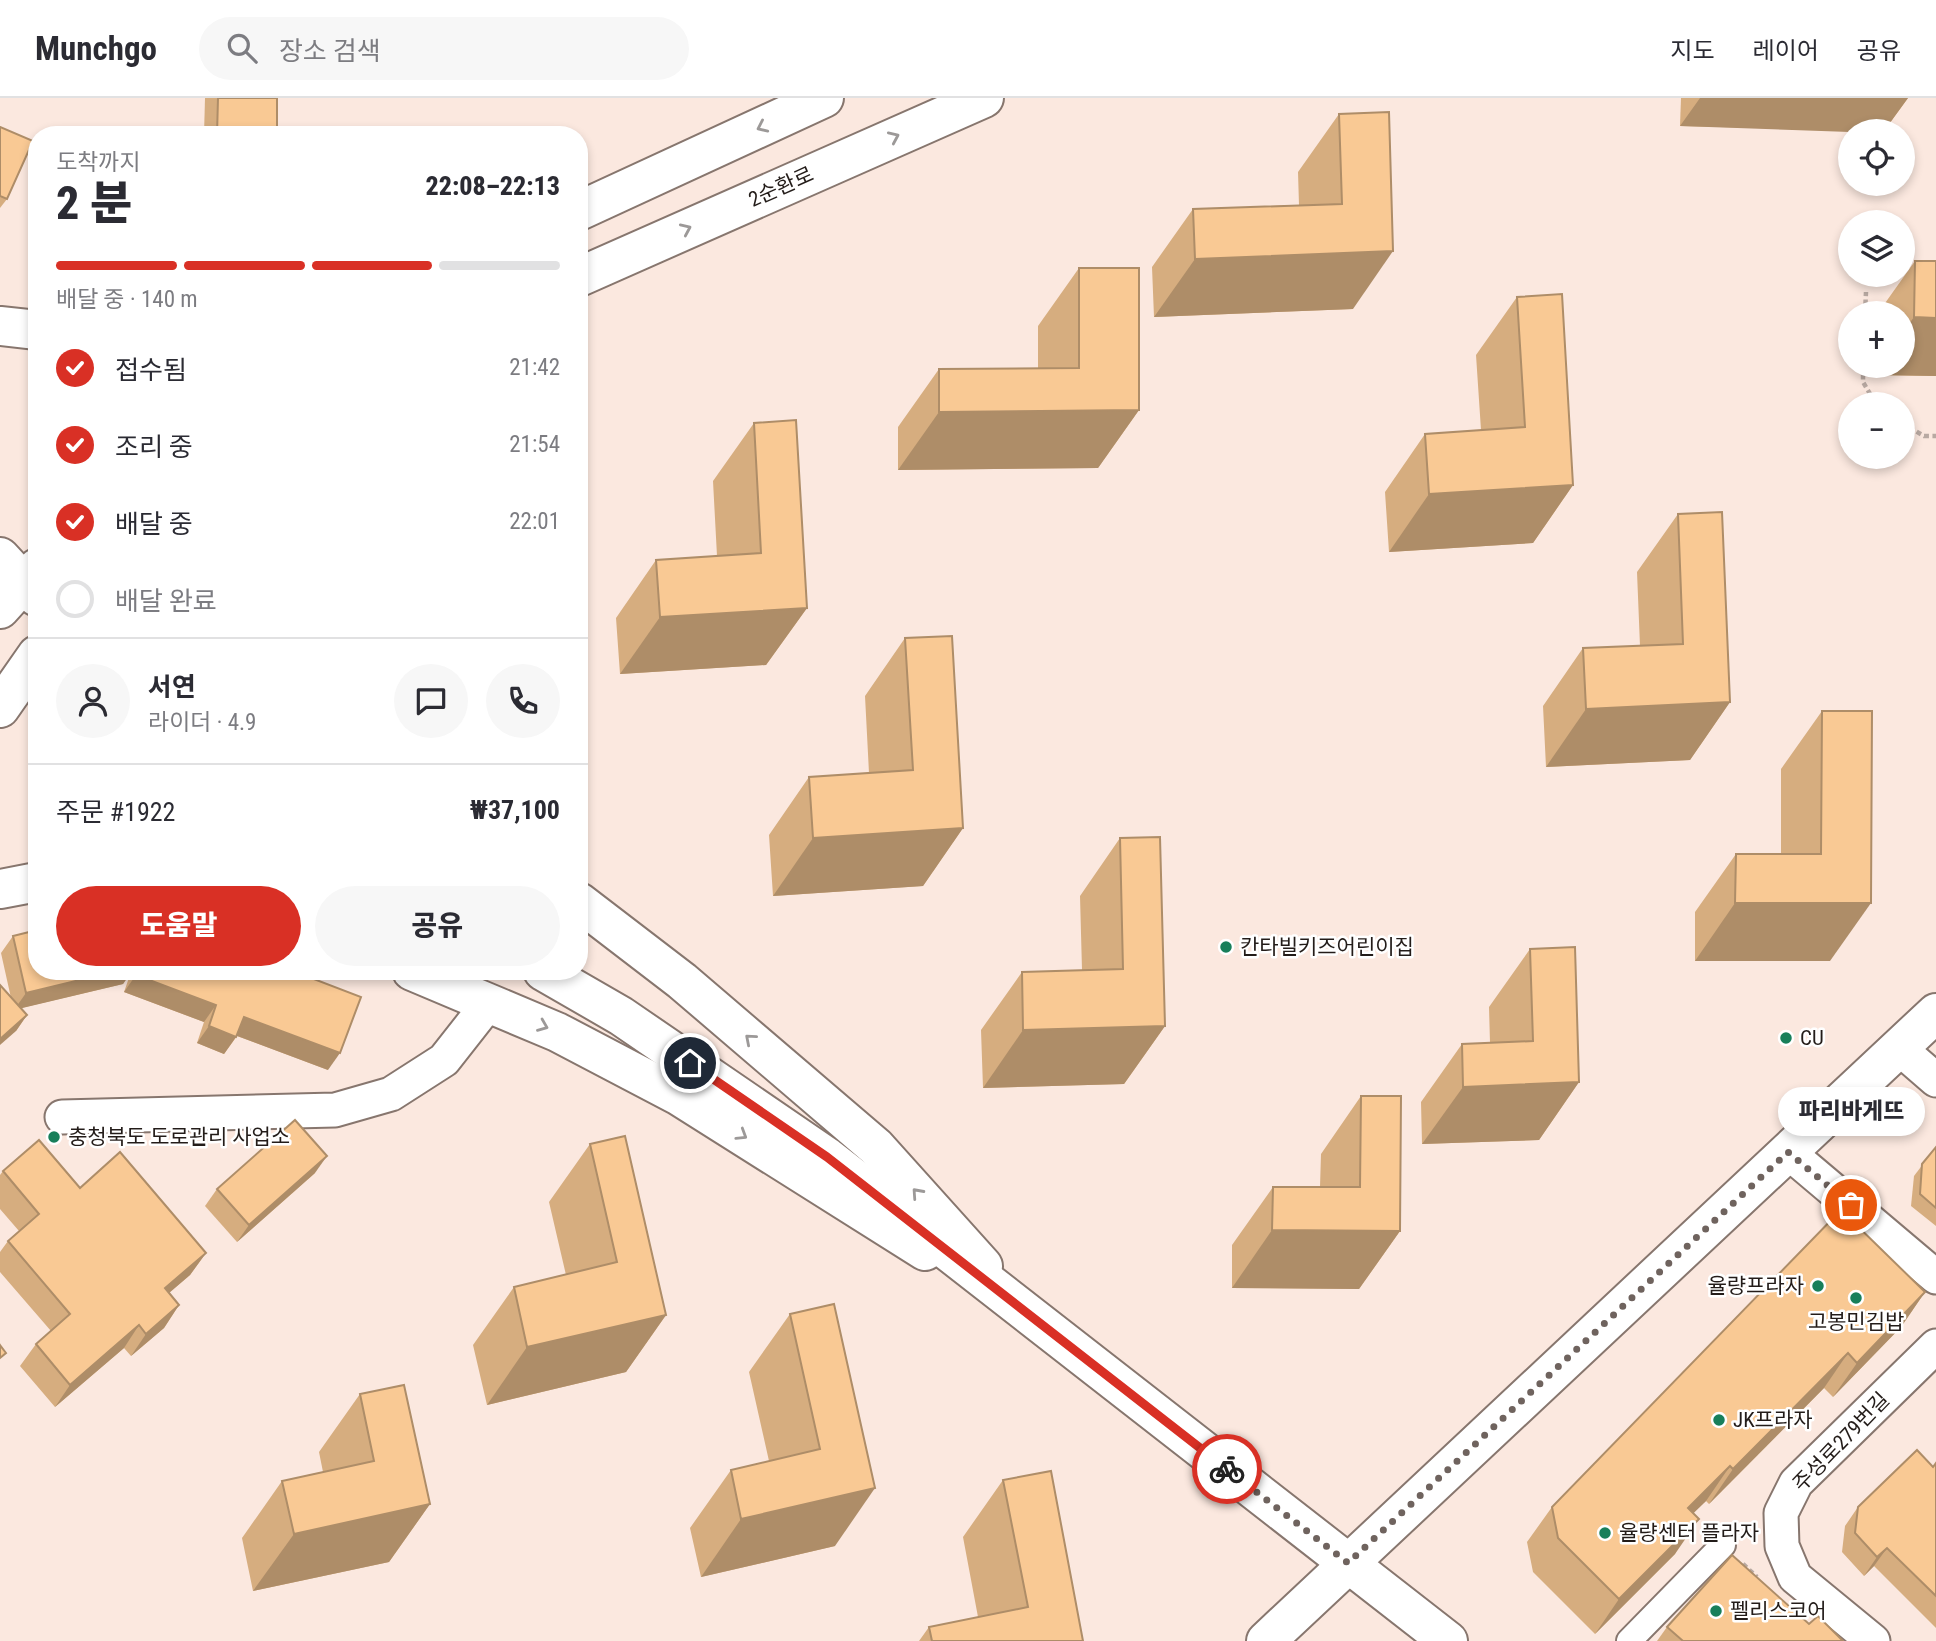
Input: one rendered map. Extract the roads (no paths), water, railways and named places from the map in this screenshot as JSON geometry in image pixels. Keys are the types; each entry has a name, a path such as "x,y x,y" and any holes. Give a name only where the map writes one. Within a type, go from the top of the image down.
{"street":[{"path":"588,207 824,98"},
{"name":"2순환로","path":"588,273 984,98"},
{"path":"588,288 651,244"},
{"path":"0,326 28,329"},
{"path":"0,708 28,667"},
{"path":"0,889 28,884"},
{"path":"588,909 682,981 876,1147 1029,1317"},
{"path":"433,980 557,1032 680,1096 1029,1317"},
{"path":"559,980 621,1016 827,1157 1448,1641"},
{"path":"62,1117 335,1110 391,1094 444,1060 488,1004"},
{"path":"1266,1641 1936,1013"},
{"path":"1899,1048 1936,1080"},
{"path":"1788,1152 1936,1277"},
{"name":"주성로279번길","path":"1873,1641 1795,1577 1782,1546 1781,1513 1796,1483 1936,1346"},
{"path":"1629,1641 1723,1545"}],"place":[{"name":"칸타빌키즈어린이집","path":"1226,947"},
{"name":"CU","path":"1786,1038"},
{"name":"충청북도 도로관리 사업소","path":"54,1137"},
{"name":"파리바게뜨","path":"1851,1205"},
{"name":"율량프라자","path":"1818,1286"},
{"name":"고봉민김밥","path":"1856,1298"},
{"name":"JK프라자","path":"1719,1420"},
{"name":"율량센터 플라자","path":"1605,1533"},
{"name":"펠리스코어","path":"1716,1611"}]}
